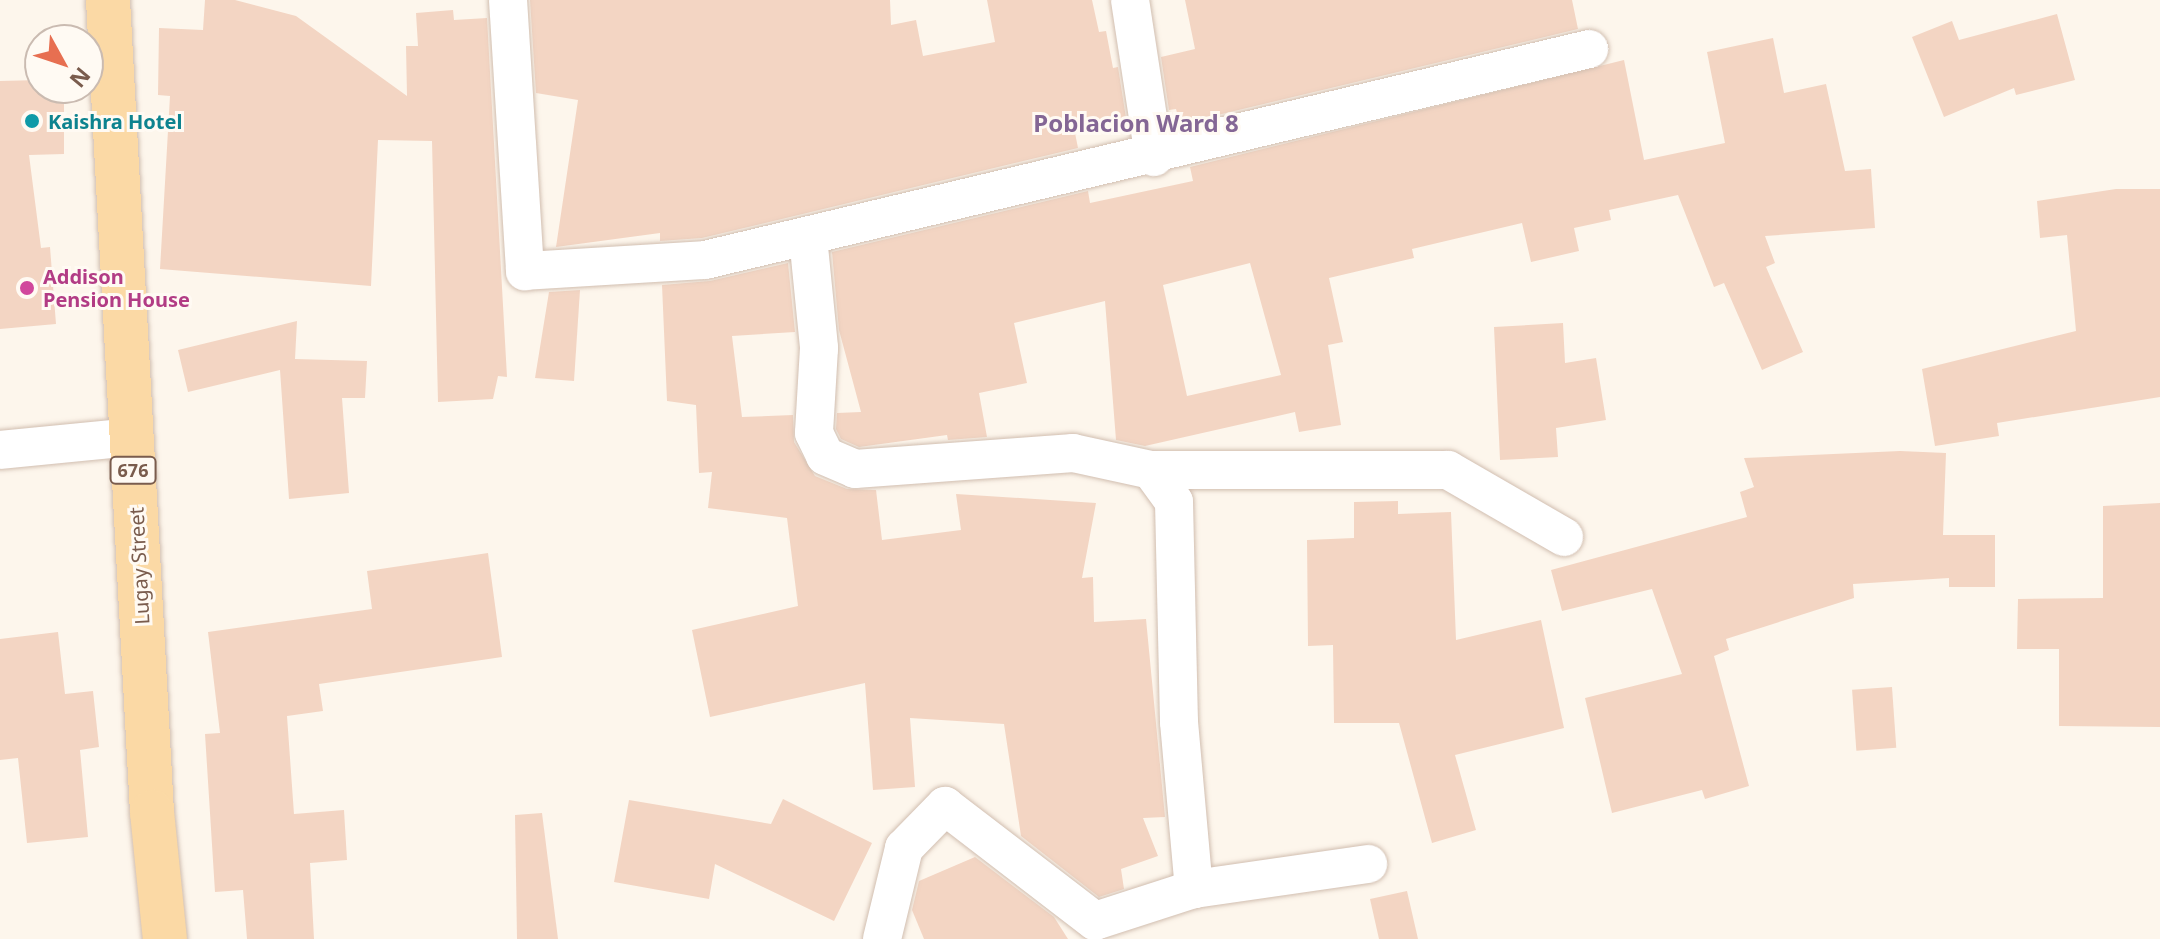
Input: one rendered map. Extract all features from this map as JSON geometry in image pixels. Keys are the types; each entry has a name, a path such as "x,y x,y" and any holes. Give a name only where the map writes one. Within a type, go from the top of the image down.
{"main road":[{"name":"Lugay Street","path":"108,0 132,437 165,939"}],"street":[{"path":"508,0 525,271 705,260 1154,157 1589,49"},
{"path":"1130,0 1154,157"},
{"path":"808,237 819,348 814,433 825,456 855,469 1073,453 1151,470 1448,470 1564,537"},
{"path":"0,450 132,437"},
{"path":"1151,470 1174,502 1179,722 1194,889"},
{"path":"882,939 904,848 945,806 1095,921 1194,889 1368,864"}],"building":[{"path":"205,0 235,0 296,16 407,96 406,46 418,46 416,13 453,10 454,20 487,18 507,377 498,376 493,399 438,402 432,141 378,140 371,286 160,269 170,96 158,95 159,28 203,30"},
{"path":"530,0 890,0 891,25 916,20 923,56 995,42 987,0 1092,0 1099,32 1106,31 1113,68 1118,67 1126,118 1074,128 1078,148 702,238 660,241 660,233 556,247 578,100 536,93"},
{"path":"1185,0 1572,0 1578,29 1180,124 1176,109 1169,110 1161,57 1195,49"},
{"path":"2057,14 2075,80 2016,95 2014,88 1944,117 1912,37 1952,21 1959,40"},
{"path":"1773,38 1784,93 1826,84 1845,171 1871,169 1875,228 1765,236 1775,263 1766,267 1803,352 1762,370 1724,283 1714,287 1678,195 1609,210 1611,220 1574,228 1579,251 1531,262 1522,223 1412,249 1414,258 1329,278 1343,342 1328,345 1341,425 1299,432 1295,412 1145,446 1116,440 1105,301 1014,323 1027,383 979,393 987,437 948,440 947,435 859,447 841,439 836,429 837,413 861,412 839,330 832,252 1088,191 1090,203 1193,181 1190,167 1624,60 1644,160 1725,143 1707,52","holes":["1250,263 1281,375 1187,396 1163,285"]},
{"path":"24,80 24,104 64,104 64,154 29,155 41,248 50,247 56,324 0,329 0,81"},
{"path":"2116,189 2160,189 2160,397 1997,423 1999,436 1935,446 1922,369 2076,331 2067,235 2040,238 2037,201"},
{"path":"788,263 795,332 732,336 742,417 793,415 794,442 815,476 847,489 876,490 882,540 961,530 956,494 1096,503 1082,578 1093,577 1094,622 1146,619 1165,817 1143,818 1158,856 1121,869 1124,889 1099,897 1021,836 1004,724 910,718 915,787 873,790 865,683 710,717 692,630 798,606 787,518 708,508 712,472 699,473 696,405 667,401 662,285 710,281"},
{"path":"580,290 574,381 535,378 549,292"},
{"path":"297,321 295,359 367,361 365,398 342,398 349,493 289,499 280,370 188,392 178,350"},
{"path":"1563,323 1565,363 1596,358 1606,420 1556,428 1558,457 1500,460 1494,327"},
{"path":"1900,451 1946,453 1943,535 1995,535 1995,587 1949,587 1949,578 1853,584 1854,598 1726,639 1729,650 1714,656 1749,786 1705,799 1702,790 1612,813 1585,698 1682,674 1652,589 1562,611 1551,570 1747,517 1740,492 1754,487 1744,458"},
{"path":"1398,501 1398,514 1451,512 1456,640 1541,620 1564,728 1455,755 1476,830 1432,843 1399,723 1334,723 1333,645 1308,646 1307,540 1354,538 1354,502"},
{"path":"2160,503 2160,727 2059,726 2059,649 2017,649 2018,599 2103,598 2103,506"},
{"path":"488,553 502,657 319,684 323,711 287,716 294,814 344,810 347,860 310,863 314,939 247,939 243,890 215,892 205,734 220,733 208,632 372,609 367,571"},
{"path":"58,632 65,694 93,691 99,747 80,750 88,837 27,843 18,758 0,760 0,639"},
{"path":"1892,687 1896,748 1856,751 1852,690"},
{"path":"783,799 872,843 834,921 715,864 709,899 614,882 629,800 771,824"},
{"path":"542,813 558,939 517,939 515,815"},
{"path":"975,857 1054,917 1068,939 924,939 912,910 919,881"},
{"path":"1407,891 1418,939 1379,939 1370,899"}],"place":[{"name":"Kaishra Hotel","path":"32,121"},
{"name":"Addison Pension House","path":"27,288"}],"district":[{"name":"Poblacion Ward 8","path":"1136,123"}]}
